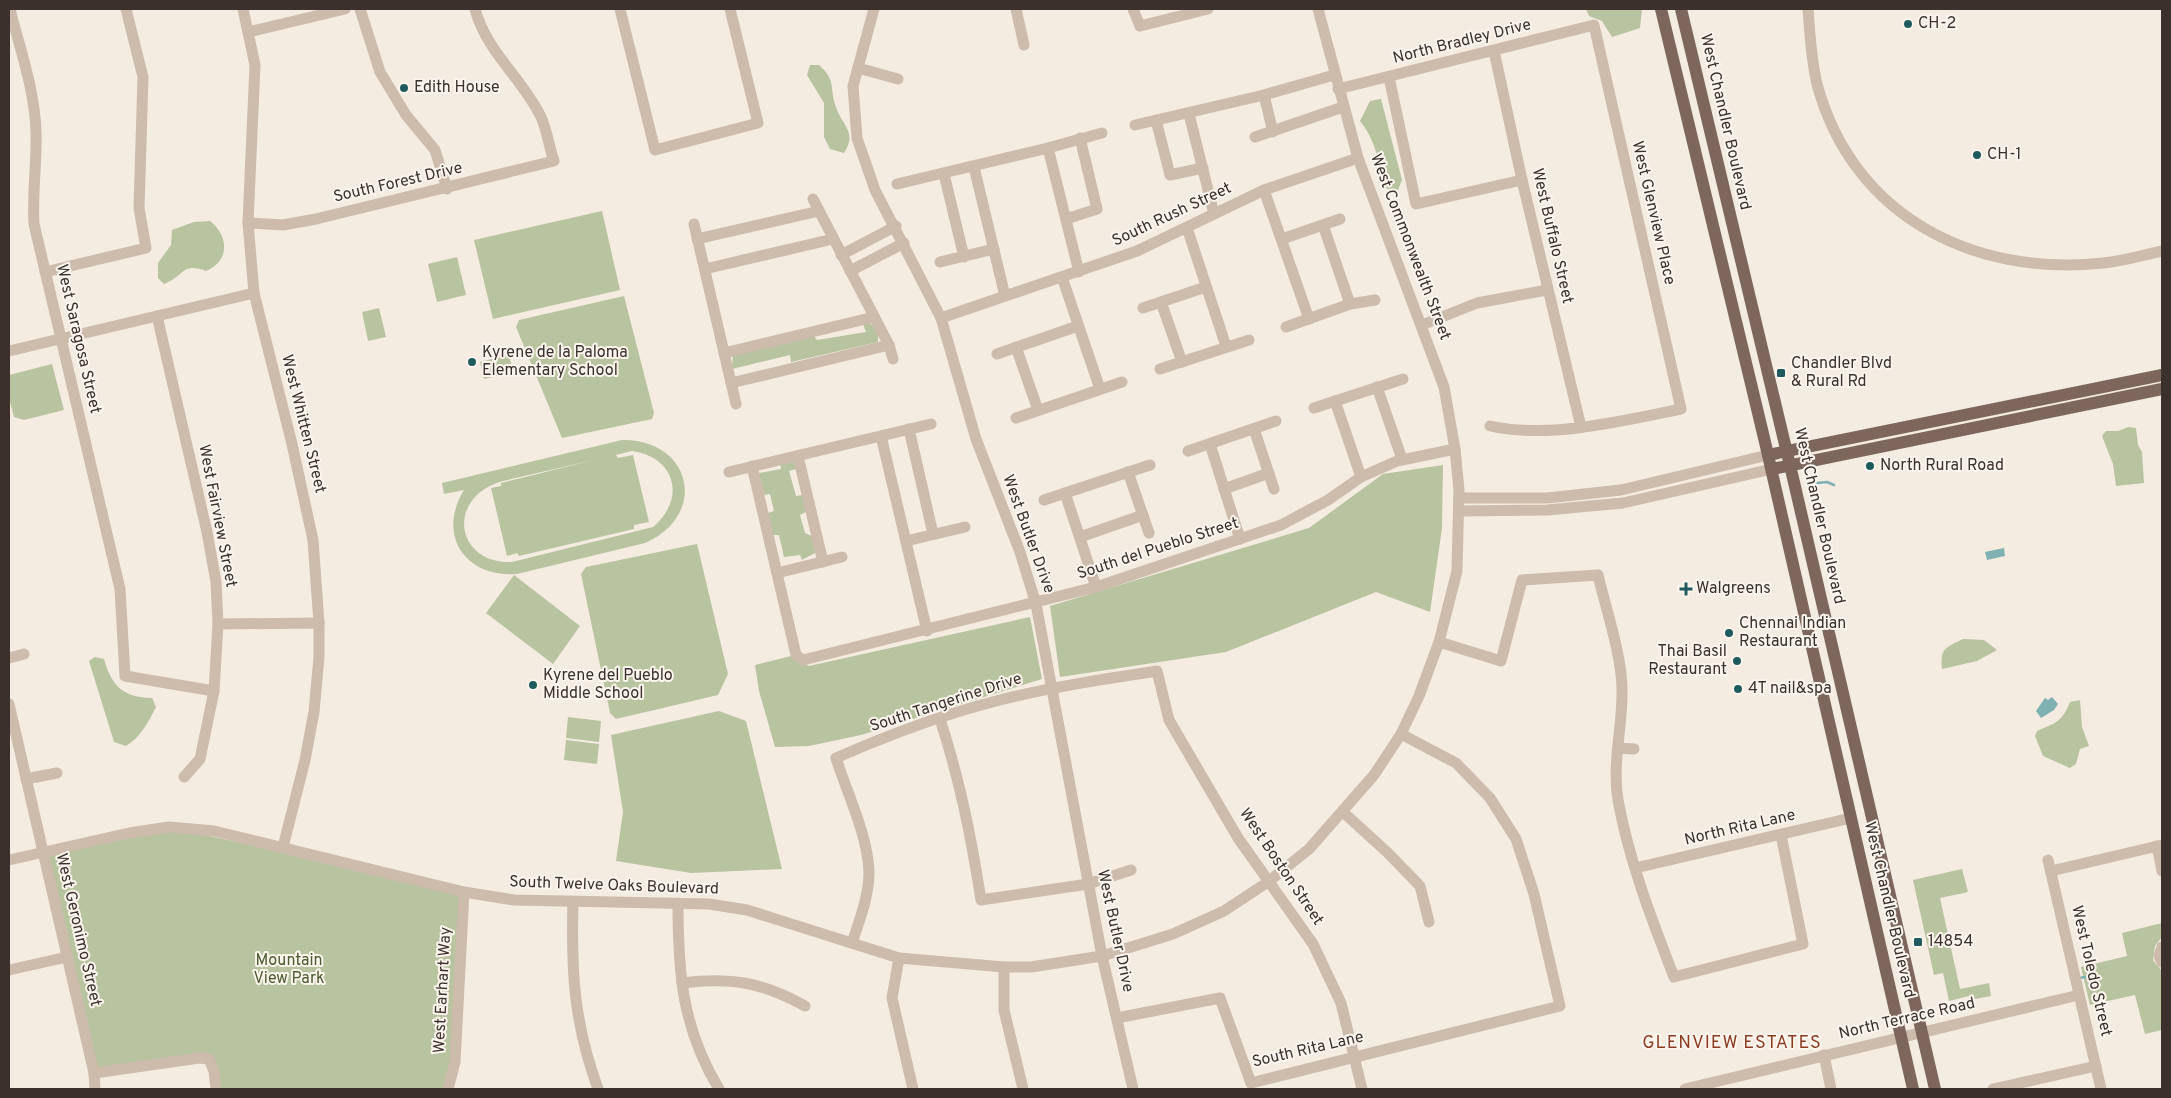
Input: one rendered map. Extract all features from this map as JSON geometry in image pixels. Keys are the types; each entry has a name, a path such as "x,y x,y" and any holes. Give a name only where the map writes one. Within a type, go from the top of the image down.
{"main road":[{"name":"West Chandler Boulevard","path":"1661,9 1772,469 1913,1089"},
{"name":"West Chandler Boulevard","path":"1681,9 1787,450 1935,1089"},
{"path":"1768,455 2162,375"},
{"path":"1772,469 2162,389"},
{"path":"1826,710 1846,706"}],"street":[{"name":"West Saragosa Street","path":"10,9 30,90 36,132 33,200 34,224 120,589 125,676 214,691"},
{"path":"45,272 146,248 139,208 143,77 126,9"},
{"name":"West Whitten Street","path":"242,9 255,65 256,87 248,223 254,293 314,540 319,623 319,657 314,712 305,760 283,847"},
{"path":"248,32 346,9"},
{"path":"360,9 380,72 406,115 435,150 447,189"},
{"name":"South Forest Drive","path":"248,223 283,225 316,219 554,162 541,118 524,91 497,56 478,23 475,9"},
{"path":"620,9 655,150 758,123 730,9"},
{"name":"West Butler Drive","path":"874,9 852,86 857,138 875,190 896,226 941,318 976,439 1020,552 1036,604 1054,687 1102,956 1133,1089"},
{"path":"1016,9 1024,45"},
{"path":"1134,9 1140,26 1208,9"},
{"name":"West Commonwealth Street","path":"1318,9 1334,75 1358,158 1444,387 1455,449 1460,498"},
{"path":"1808,9 1815,75 1834,130 1861,174 1884,200 1911,221 1938,237 1967,248 2027,262 2103,263 2162,251"},
{"name":"North Bradley Drive","path":"1338,89 1594,25"},
{"name":"West Glenview Place","path":"1581,427 1681,409 1594,25"},
{"name":"West Buffalo Street","path":"1494,51 1547,290 1581,427"},
{"path":"858,68 898,79"},
{"path":"1135,124 1189,114 1334,75"},
{"path":"1390,77 1416,204 1522,180"},
{"path":"1264,95 1273,132"},
{"path":"1255,136 1273,132 1343,107"},
{"path":"1189,114 1214,214"},
{"path":"1156,120 1170,176 1203,168"},
{"path":"897,184 974,167 1102,133"},
{"path":"1066,219 1097,209 1080,138"},
{"path":"1048,148 1079,272"},
{"name":"South Rush Street","path":"941,318 1137,252 1264,190 1358,158"},
{"path":"974,167 1006,296"},
{"path":"944,174 964,257"},
{"path":"1264,190 1309,319"},
{"path":"813,199 889,346 892,358"},
{"path":"698,239 819,211"},
{"path":"1282,239 1340,219"},
{"path":"694,224 736,404"},
{"path":"1323,225 1350,304"},
{"path":"846,263 896,226"},
{"path":"1187,228 1226,346"},
{"path":"705,269 833,239"},
{"path":"846,263 904,243"},
{"path":"940,262 994,249"},
{"path":"1062,277 1100,389"},
{"path":"1142,308 1206,287"},
{"path":"1422,325 1477,303 1547,290"},
{"path":"9,351 254,293"},
{"path":"1286,328 1350,304 1374,300"},
{"path":"1161,302 1182,362"},
{"name":"West Fairview Street","path":"157,316 207,532 216,582 218,624 214,691 200,758 184,777"},
{"path":"724,353 874,317"},
{"path":"997,354 1078,326"},
{"path":"1160,369 1249,340"},
{"path":"731,383 889,346"},
{"path":"1016,347 1038,410"},
{"path":"1314,408 1403,379"},
{"path":"1016,418 1122,382"},
{"path":"1377,387 1402,459"},
{"path":"1335,401 1361,477"},
{"path":"1188,451 1276,421"},
{"path":"729,472 931,424"},
{"path":"1490,426 1526,430 1581,427"},
{"path":"909,429 933,534"},
{"path":"1254,429 1274,489"},
{"path":"881,436 927,630"},
{"path":"1210,444 1240,539"},
{"name":"South del Pueblo Street","path":"777,573 796,655 807,660 1096,588 1299,517 1361,477 1402,459 1455,449"},
{"path":"1460,498 1572,496 1650,484 1768,455"},
{"path":"798,456 822,562"},
{"path":"1044,500 1150,465"},
{"path":"752,466 777,573 842,557"},
{"path":"1460,511 1547,510 1591,507 1652,497 1772,469"},
{"path":"1128,472 1149,533"},
{"path":"1224,489 1269,473"},
{"path":"1650,484 1652,497"},
{"path":"1065,493 1096,588"},
{"name":"South Twelve Oaks Boulevard","path":"9,860 129,833 169,827 214,831 464,892 514,900 709,904 747,910 899,958 1004,967 1047,965 1102,956 1173,934 1224,911 1268,882 1309,849 1374,775 1401,734 1419,696 1439,642 1457,571 1460,498"},
{"path":"1080,537 1143,515"},
{"path":"906,540 964,527"},
{"path":"1439,642 1501,661 1522,580 1598,575 1620,670 1622,693 1616,771 1618,799 1635,868 1674,978 1803,944 1780,835"},
{"path":"218,624 319,623"},
{"path":"9,658 24,654"},
{"name":"South Tangerine Drive","path":"852,943 866,898 869,873 866,849 836,758 940,719 998,700 1054,687 1157,671"},
{"name":"West Boston Street","path":"1157,671 1169,720 1238,838 1313,944 1341,1003 1362,1089"},
{"name":"West Geronimo Street","path":"9,704 94,1072 95,1089"},
{"path":"940,719 958,776 967,814 982,900 1088,884 1131,870"},
{"name":"South Rita Lane","path":"1117,1018 1220,998 1251,1083 1560,1006 1534,894 1516,839 1490,798 1456,764 1401,734"},
{"path":"1618,748 1634,749"},
{"path":"26,779 57,773"},
{"path":"1342,812 1388,853 1420,886 1430,922"},
{"name":"North Rita Lane","path":"1635,868 1851,818"},
{"path":"2159,846 2162,870"},
{"name":"West Toledo Street","path":"2101,1089 2050,865 2159,846"},
{"name":"West Earhart Way","path":"448,1089 455,1062 464,892"},
{"path":"573,902 572,978 577,1020 585,1055 598,1089"},
{"path":"678,903 678,963 690,1024 700,1052 719,1089"},
{"path":"2162,946 2159,956 2162,962"},
{"path":"9,970 67,957"},
{"path":"899,958 892,998 913,1089"},
{"path":"1004,967 1004,1010 1023,1089"},
{"path":"682,983 712,979 760,985 805,1006"},
{"name":"North Terrace Road","path":"1685,1089 1702,1087 1824,1055 2079,995"},
{"path":"1824,1055 1832,1089"},
{"path":"94,1072 199,1058 210,1059 216,1089"},
{"path":"1993,1089 2096,1066"}],"green space":[{"path":"1586,9 1642,9 1640,28 1612,37 1602,21 1589,16"},
{"path":"810,65 819,65 830,80 836,107 849,134 850,140 844,153 830,149 824,137 824,103 807,75"},
{"path":"1381,99 1402,180 1398,190 1381,188 1376,152 1370,136 1360,121 1370,101"},
{"path":"602,211 620,290 493,319 474,240"},
{"path":"210,221 221,234 223,241 223,255 219,261 214,267 206,271 192,268 187,269 164,284 158,278 158,263 171,245 172,230 194,222"},
{"path":"457,257 466,295 437,302 428,264"},
{"path":"624,296 654,413 652,419 562,438 516,327 519,320"},
{"path":"379,308 386,337 368,341 362,312"},
{"path":"870,323 878,330 878,342 791,362 790,355 732,369 733,353 814,336 817,340 866,332 863,324"},
{"path":"509,355 513,372 484,379 480,362"},
{"path":"52,364 64,410 24,420 14,417 9,398 9,375"},
{"path":"2128,427 2136,428 2138,445 2142,452 2144,483 2116,486 2113,464 2102,436 2106,431 2118,431"},
{"path":"622,440 646,443 664,452 677,465 684,481 684,498 678,515 665,530 645,543 517,574 499,573 483,569 470,561 461,551 455,538 453,523 456,507 464,490 444,494 442,483","holes":["632,451 647,455 658,461 667,470 673,492 664,516 653,527 512,562 493,560 478,552 469,541 464,528 465,514 472,501 484,489 503,481 598,459 501,483 501,486 491,488 507,556 517,553 519,556 634,529 634,525 649,522 633,455 618,458 616,455"]},
{"path":"789,460 797,464 796,469 789,471 796,496 803,495 806,512 800,515 805,533 812,536 817,552 802,560 800,555 784,557 779,535 772,535 768,513 774,511 770,494 764,495 759,473 781,469 780,462"},
{"path":"1443,465 1442,528 1430,612 1376,592 1226,652 1060,677 1050,606 1309,528 1383,474"},
{"path":"697,544 728,674 718,695 616,719 610,713 581,574 586,567"},
{"path":"514,575 580,626 553,664 486,613"},
{"path":"1030,617 1042,679 861,735 809,746 775,747 759,691 755,665 791,656 809,666"},
{"path":"1963,639 1984,640 1997,650 1977,661 1942,669 1942,657 1945,649"},
{"path":"95,657 104,659 111,677 120,689 133,695 152,698 156,707 140,734 126,746 114,742 89,661"},
{"path":"2080,700 2082,727 2089,746 2080,749 2076,764 2070,768 2043,756 2035,736 2037,731 2058,721 2070,702"},
{"path":"719,711 746,721 782,869 691,873 616,861 623,812 611,735"},
{"path":"568,717 601,721 599,742 566,738"},
{"path":"566,740 599,744 597,764 564,760"},
{"name":"Mountain View Park","path":"169,827 464,892 448,1089 216,1089 210,1059 94,1073 43,852"},
{"path":"1962,869 1968,892 1940,898 1960,989 1989,983 1991,996 1970,1000 1969,996 1949,1001 1943,973 1934,975 1913,880"},
{"path":"2162,923 2162,937 2155,946 2153,960 2162,971 2162,1030 2145,1034 2135,995 2090,1005 2081,967 2127,956 2122,933"}],"water":[{"path":"2004,548 2005,556 1987,560 1985,552"},
{"path":"2052,697 2058,704 2054,710 2041,718 2036,711 2045,698 2048,700"}],"waterway":[{"path":"1807,484 1827,482 1834,485"},
{"path":"2079,978 2092,976"}],"place":[{"name":"CH-2","path":"1908,24"},
{"name":"Edith House","path":"404,88"},
{"name":"CH-1","path":"1977,155"},
{"name":"Kyrene de la Paloma Elementary School","path":"472,362"},
{"name":"Chandler Blvd & Rural Rd","path":"1781,373"},
{"name":"North Rural Road","path":"1870,466"},
{"name":"Walgreens","path":"1686,589"},
{"name":"Chennai Indian Restaurant","path":"1729,633"},
{"name":"Thai Basil Restaurant","path":"1737,661"},
{"name":"Kyrene del Pueblo Middle School","path":"533,685"},
{"name":"4T nail&spa","path":"1738,689"},
{"name":"14854","path":"1918,942"}],"district":[{"name":"GLENVIEW ESTATES","path":"1732,1043"}]}
